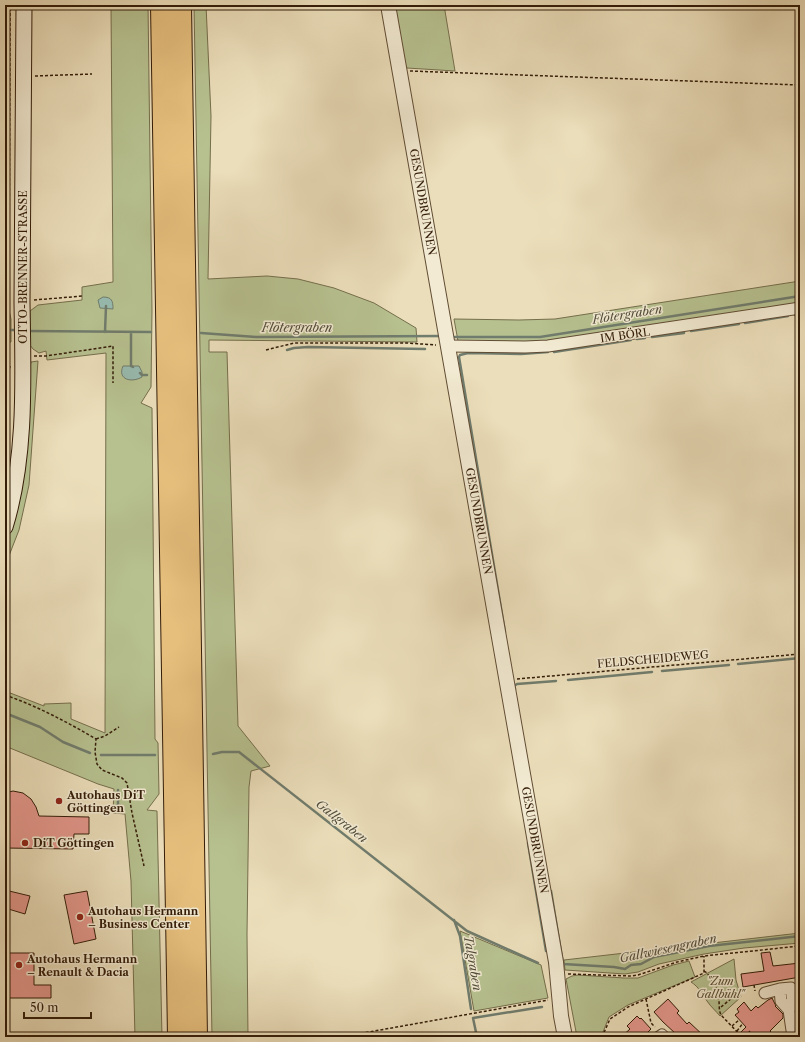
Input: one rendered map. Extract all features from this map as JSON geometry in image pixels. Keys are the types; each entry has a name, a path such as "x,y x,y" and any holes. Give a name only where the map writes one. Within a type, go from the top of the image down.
{"highway":[{"path":"161,5 178,1037"},
{"path":"181,5 197,1037"}],"main road":[{"name":"OTTO-BRENNER-STRASSE","path":"5,527 16,483 21,441 23,319 16,299 24,5"}],"street":[{"name":"GESUNDBRUNNEN","path":"388,5 558,974 565,1037"},
{"name":"IM BÖRL","path":"448,346 548,346 800,308"},
{"path":"765,993 780,990 781,1001 794,1004 793,1037"}],"path":[{"path":"10,5 9,289 16,299 82,296"},
{"path":"400,71 547,75 594,79 800,85"},
{"path":"5,74 10,74"},
{"path":"42,76 92,74"},
{"path":"266,350 294,343 407,343 448,346"},
{"path":"46,356 113,346 113,383"},
{"path":"5,458 7,439 8,376 11,363"},
{"name":"FELDSCHEIDEWEG","path":"507,678 512,680 800,654"},
{"path":"5,695 58,718 96,739 105,736 119,727"},
{"path":"96,739 95,752 97,764 102,770 122,778 127,783 144,866"},
{"path":"558,974 634,976 677,962 704,956 800,946"},
{"path":"602,1037 610,1019 628,1007 685,983 704,973 704,956"},
{"path":"704,971 714,982 718,992 721,1007 720,1012 742,1037"},
{"path":"721,1007 732,998"},
{"path":"342,1037 494,1009 560,999"},
{"path":"646,999 651,1023 661,1036"},
{"path":"732,1026 739,1020"},
{"path":"737,1031 743,1023"},
{"path":"745,1037 750,1031"}],"green space":[{"path":"111,5 148,5 152,311 151,387 141,403 152,408 155,739 158,743 159,794 147,810 157,811 162,1037 135,1037 131,881 125,814 113,813 114,789 98,784 5,746 5,691 44,706 44,704 71,703 71,719 105,733 106,353 47,360 46,351 39,353 30,345 30,311 38,305 82,300 82,287 113,282"},
{"path":"194,5 206,5 211,116 208,279 267,276 298,279 334,288 374,303 416,328 417,342 209,340 209,352 227,352 238,726 270,766 251,771 249,787 247,934 248,1037 212,1037"},
{"path":"393,5 444,5 455,71 407,68 402,59"},
{"path":"800,281 800,304 540,343 458,341 454,319 555,319"},
{"path":"5,297 11,319 11,342 5,342"},
{"path":"38,361 29,485 19,530 5,566 5,544 15,514 29,373 31,362"},
{"path":"460,931 541,965 548,998 474,1011"},
{"path":"800,933 800,943 744,948 704,954 659,964 638,972 625,974 565,970 564,960"},
{"name":"\"Zum Gallbühl\"","path":"734,959 736,980 741,997 720,1016 698,988 691,982"},
{"path":"689,961 695,977 628,1005 609,1017 601,1037 577,1037 566,979 578,975 638,978 673,965"}],"water":[{"path":"103,297 111,300 113,309 100,308 98,300"},
{"path":"123,366 139,366 142,372 142,377 134,380 126,379 122,374"}],"building":[{"path":"13,791 23,793 31,799 39,816 89,817 89,834 74,834 73,849 5,848 5,793"},
{"path":"5,890 30,896 25,914 5,908"},
{"name":"Autohaus Hermann – Business Center","path":"87,891 96,939 74,944 64,895"},
{"path":"770,952 773,966 800,963 800,977 743,987 741,974 764,971 761,953"},
{"path":"5,953 34,953 34,985 51,985 51,998 5,998"},
{"path":"772,998 775,1006 783,1014 783,1018 770,1031 776,1037 736,1037 746,1027 735,1015 739,1012 737,1009 744,1002 751,1011 756,1006 758,1008"},
{"path":"668,999 679,1011 677,1013 687,1024 689,1022 705,1037 683,1037 678,1032 676,1034 663,1022 654,1012"},
{"path":"637,1016 640,1019 641,1018 651,1029 643,1037 621,1037 630,1029 627,1026"}],"waterway":[{"name":"Flötergraben","path":"455,337 540,337 800,296"},
{"path":"105,332 106,306"},
{"path":"795,315 800,314"},
{"path":"745,323 788,316"},
{"path":"691,331 739,324"},
{"name":"Flötergraben","path":"5,330 17,330"},
{"name":"Flötergraben","path":"28,331 151,332"},
{"path":"131,332 131,366 133,367"},
{"name":"Flötergraben","path":"201,333 256,337 441,336"},
{"path":"652,337 684,333"},
{"path":"637,339 645,338"},
{"path":"554,352 631,340"},
{"path":"287,350 308,347 425,349"},
{"path":"505,632 459,357 460,355 468,353 521,354 548,352"},
{"path":"140,373 142,375 147,375"},
{"path":"738,664 800,658"},
{"path":"662,671 729,665"},
{"path":"568,680 652,672"},
{"path":"515,689 514,686 517,684 556,681"},
{"name":"Gallgraben","path":"5,713 40,727 63,742 90,753"},
{"name":"Gallgraben","path":"213,754 222,752 239,752 467,931 538,963"},
{"name":"Gallgraben","path":"101,755 155,755"},
{"path":"118,790 118,806 122,806"},
{"path":"528,843 546,951"},
{"name":"Gallwiesengraben","path":"551,891 563,964 625,969 631,965 641,964 654,957 709,946 800,936"},
{"name":"Talgraben","path":"454,920 460,936 471,1009"},
{"path":"477,1037 473,1018 542,1007"}],"place":[{"name":"Autohaus DiT Göttingen","path":"59,801"},
{"name":"DiT Göttingen","path":"25,843"},
{"name":"Autohaus Hermann – Business Center","path":"80,917"},
{"name":"Autohaus Hermann – Renault & Dacia","path":"19,965"}]}
